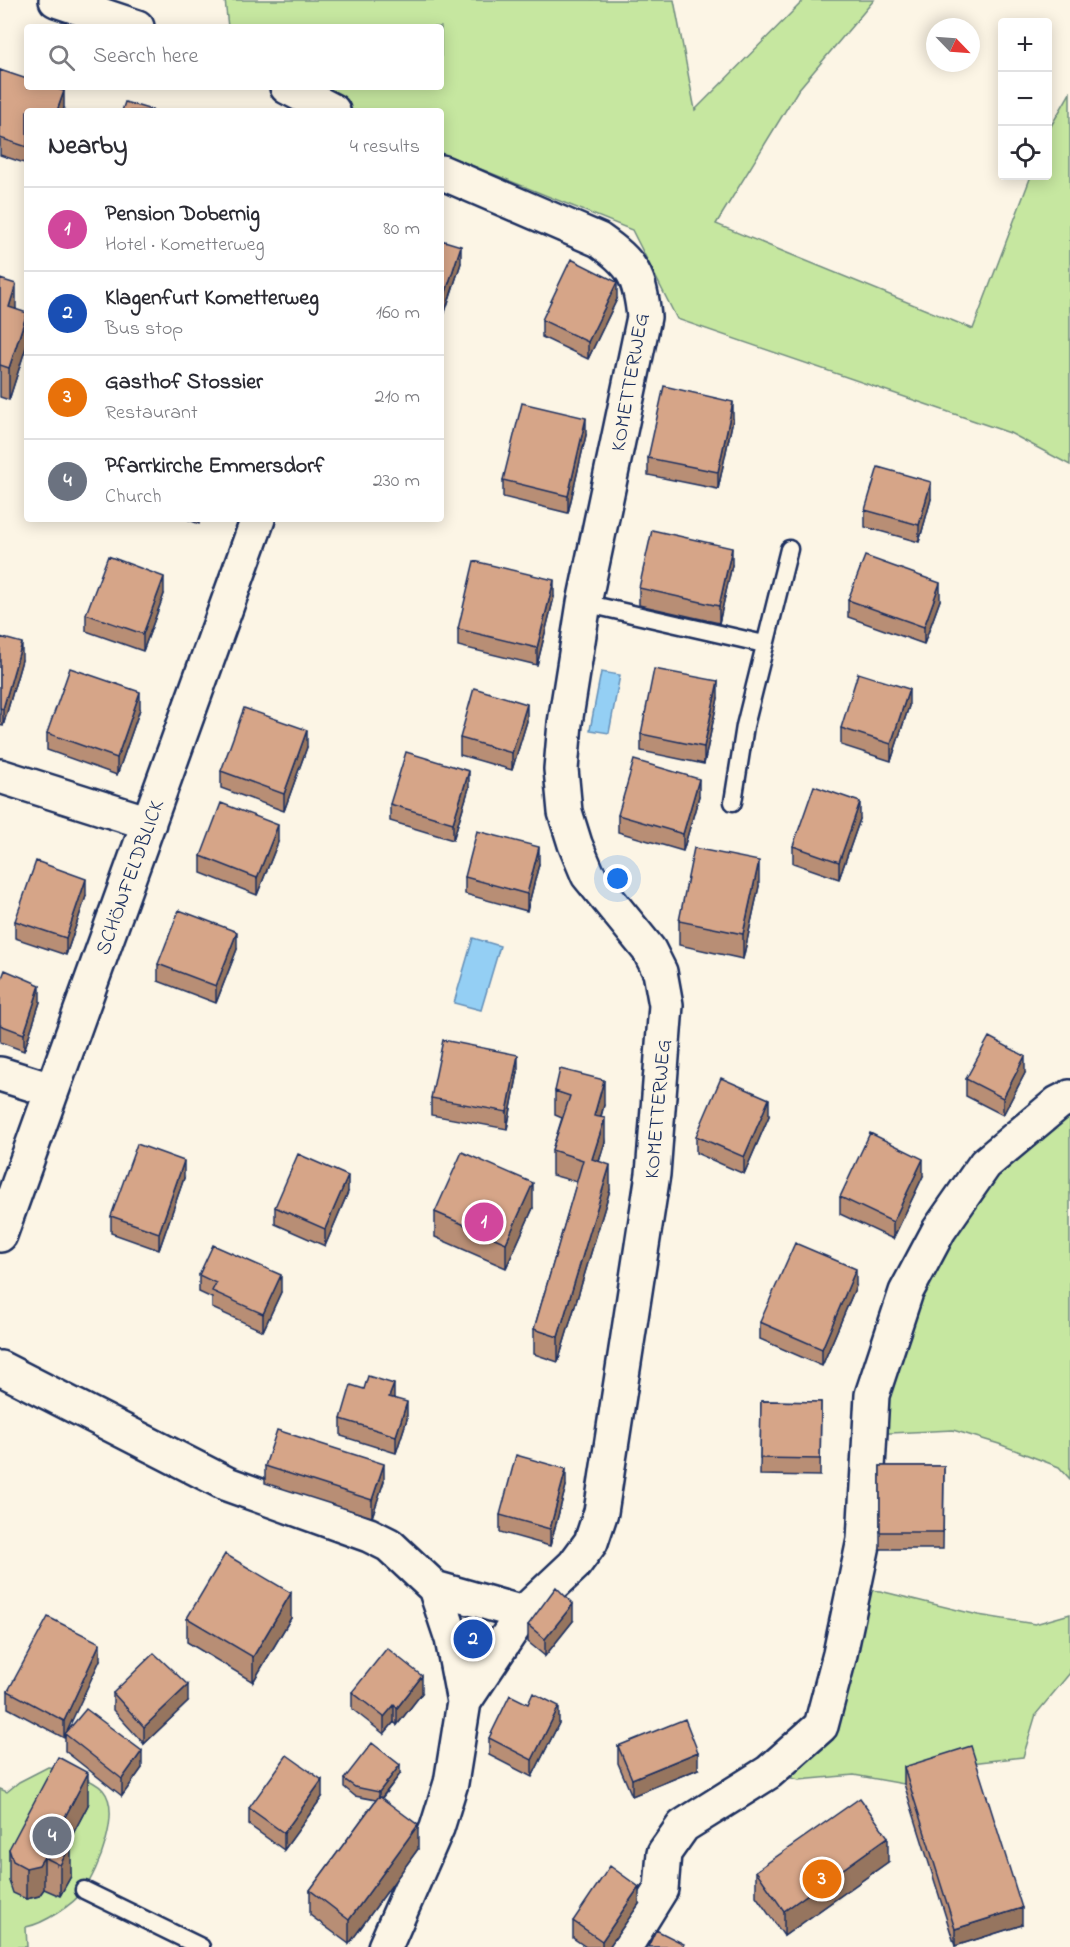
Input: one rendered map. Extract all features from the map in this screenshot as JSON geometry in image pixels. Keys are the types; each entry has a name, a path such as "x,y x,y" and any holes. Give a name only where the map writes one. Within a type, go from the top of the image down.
{"street":[{"path":"56,0 128,24"},
{"path":"293,90 327,108"},
{"name":"KOMETTERWEG","path":"444,173 599,240 618,254 633,270 642,293 644,317 585,603 565,723 561,769 565,812 588,875 649,950 660,972 666,1005 653,1174 601,1512 591,1542 574,1565 523,1612 464,1702"},
{"name":"SCHÖNFELDBLICK","path":"0,1235 257,522"},
{"path":"0,776 149,823"},
{"path":"0,1074 51,1090"},
{"path":"625,1947 661,1888 664,1853 683,1826 769,1772 821,1726 840,1654 864,1540 872,1395 906,1292 939,1230 985,1164 1058,1103 1070,1097"},
{"path":"0,1368 227,1484 369,1534 389,1545 435,1588 523,1612"},
{"path":"385,1947 437,1828 451,1783 464,1702 452,1639 435,1588"}],"lane":[{"path":"733,802 745,726 789,549"},
{"path":"585,603 764,644"},
{"path":"84,1890 201,1947"}],"green space":[{"path":"225,0 674,0 695,110 804,0 874,0 798,90 716,224 973,329 1029,180 1052,180 1052,124 1070,93 1070,465 1010,433 677,319 632,230 444,154 444,108 348,108 316,90 444,90 444,24 228,24"},
{"path":"1070,1099 1070,1479 1059,1467 999,1444 953,1430 870,1434 881,1368 1002,1150"},
{"path":"853,1589 880,1591 978,1615 1035,1624 1070,1614 1070,1673 1036,1714 1023,1757 971,1763 904,1784 854,1775 799,1780 769,1772 794,1750"},
{"path":"48,1767 72,1772 98,1785 103,1790 110,1812 106,1841 96,1869 79,1896 49,1918 26,1927 27,1947 0,1947 0,1789 7,1792 19,1782"}],"water":[{"path":"601,672 620,675 609,733 590,730"},
{"path":"473,938 500,946 481,1010 454,1003"}],"building":[{"path":"0,70 24,78 24,90 64,91 58,108 24,108 24,146 0,138"},
{"path":"125,102 145,108 123,108"},
{"path":"444,241 461,246 444,298"},
{"path":"571,259 617,282 588,342 542,320"},
{"path":"0,279 16,284 9,307 24,312 24,322 9,368 0,365"},
{"path":"664,386 733,402 718,472 648,458"},
{"path":"522,403 586,418 568,496 503,480"},
{"path":"878,467 931,482 919,525 865,510"},
{"path":"652,530 732,548 719,606 639,588"},
{"path":"108,556 164,577 143,634 86,614"},
{"path":"865,556 940,583 924,627 848,600"},
{"path":"474,561 554,580 537,648 458,629"},
{"path":"0,637 22,643 3,709 0,708"},
{"path":"70,668 140,692 117,758 47,733"},
{"path":"654,669 718,681 704,747 641,734"},
{"path":"858,673 909,689 891,744 841,728"},
{"path":"474,688 527,704 512,753 460,738"},
{"path":"244,708 307,730 284,794 221,771"},
{"path":"406,752 469,771 453,823 390,804"},
{"path":"634,760 699,779 683,834 618,815"},
{"path":"814,786 860,802 839,862 793,846"},
{"path":"221,803 278,825 257,878 201,856"},
{"path":"477,831 539,847 527,894 465,877"},
{"path":"694,848 759,861 743,934 679,921"},
{"path":"36,861 86,879 66,938 15,921"},
{"path":"179,910 237,932 216,986 158,964"},
{"path":"5,970 40,985 24,1034 0,1025 0,983"},
{"path":"989,1037 1025,1056 1003,1098 966,1079"},
{"path":"443,1040 518,1055 507,1112 431,1098"},
{"path":"560,1069 604,1080 594,1116 605,1118 592,1159 610,1165 558,1337 534,1329 583,1160 552,1150 570,1096 555,1091"},
{"path":"721,1078 769,1099 744,1157 696,1136"},
{"path":"870,1133 923,1159 893,1222 840,1197"},
{"path":"137,1144 184,1161 159,1233 111,1216"},
{"path":"462,1152 533,1183 506,1243 435,1212"},
{"path":"298,1154 348,1176 325,1229 275,1207"},
{"path":"795,1243 856,1269 822,1349 760,1322"},
{"path":"213,1245 281,1275 263,1314 212,1291 216,1283 199,1275"},
{"path":"368,1376 394,1384 389,1397 407,1402 396,1436 341,1419 351,1385 364,1389"},
{"path":"761,1401 821,1402 820,1459 760,1458"},
{"path":"277,1430 384,1464 372,1500 265,1466"},
{"path":"516,1455 566,1469 550,1529 500,1515"},
{"path":"880,1466 944,1466 943,1532 880,1532"},
{"path":"225,1554 291,1593 253,1657 187,1618"},
{"path":"556,1587 573,1604 545,1639 528,1625"},
{"path":"48,1617 100,1643 64,1721 8,1691"},
{"path":"387,1648 422,1676 397,1708 394,1705 384,1717 352,1692"},
{"path":"154,1653 188,1685 144,1727 113,1693"},
{"path":"533,1693 559,1706 532,1760 489,1738 510,1695 528,1704"},
{"path":"86,1709 142,1751 122,1779 65,1734"},
{"path":"685,1719 698,1752 632,1779 618,1746"},
{"path":"372,1743 400,1765 379,1792 355,1787 344,1779"},
{"path":"971,1746 1022,1908 955,1929 904,1767"},
{"path":"287,1755 322,1780 284,1833 249,1808"},
{"path":"58,1757 88,1773 55,1836 71,1844 60,1865 44,1857 39,1865 26,1868 13,1861 9,1849"},
{"path":"379,1796 418,1825 349,1920 310,1890"},
{"path":"860,1798 888,1837 784,1911 756,1871"},
{"path":"610,1866 639,1887 602,1941 573,1921"},
{"path":"656,1930 684,1944 682,1947 648,1947"}],"place":[{"name":"Pension Dobernig","path":"484,1222"},
{"name":"Klagenfurt Kometterweg","path":"473,1639"},
{"name":"Pfarrkirche Emmersdorf","path":"52,1836"},
{"name":"Gasthof Stossier","path":"822,1879"}]}
